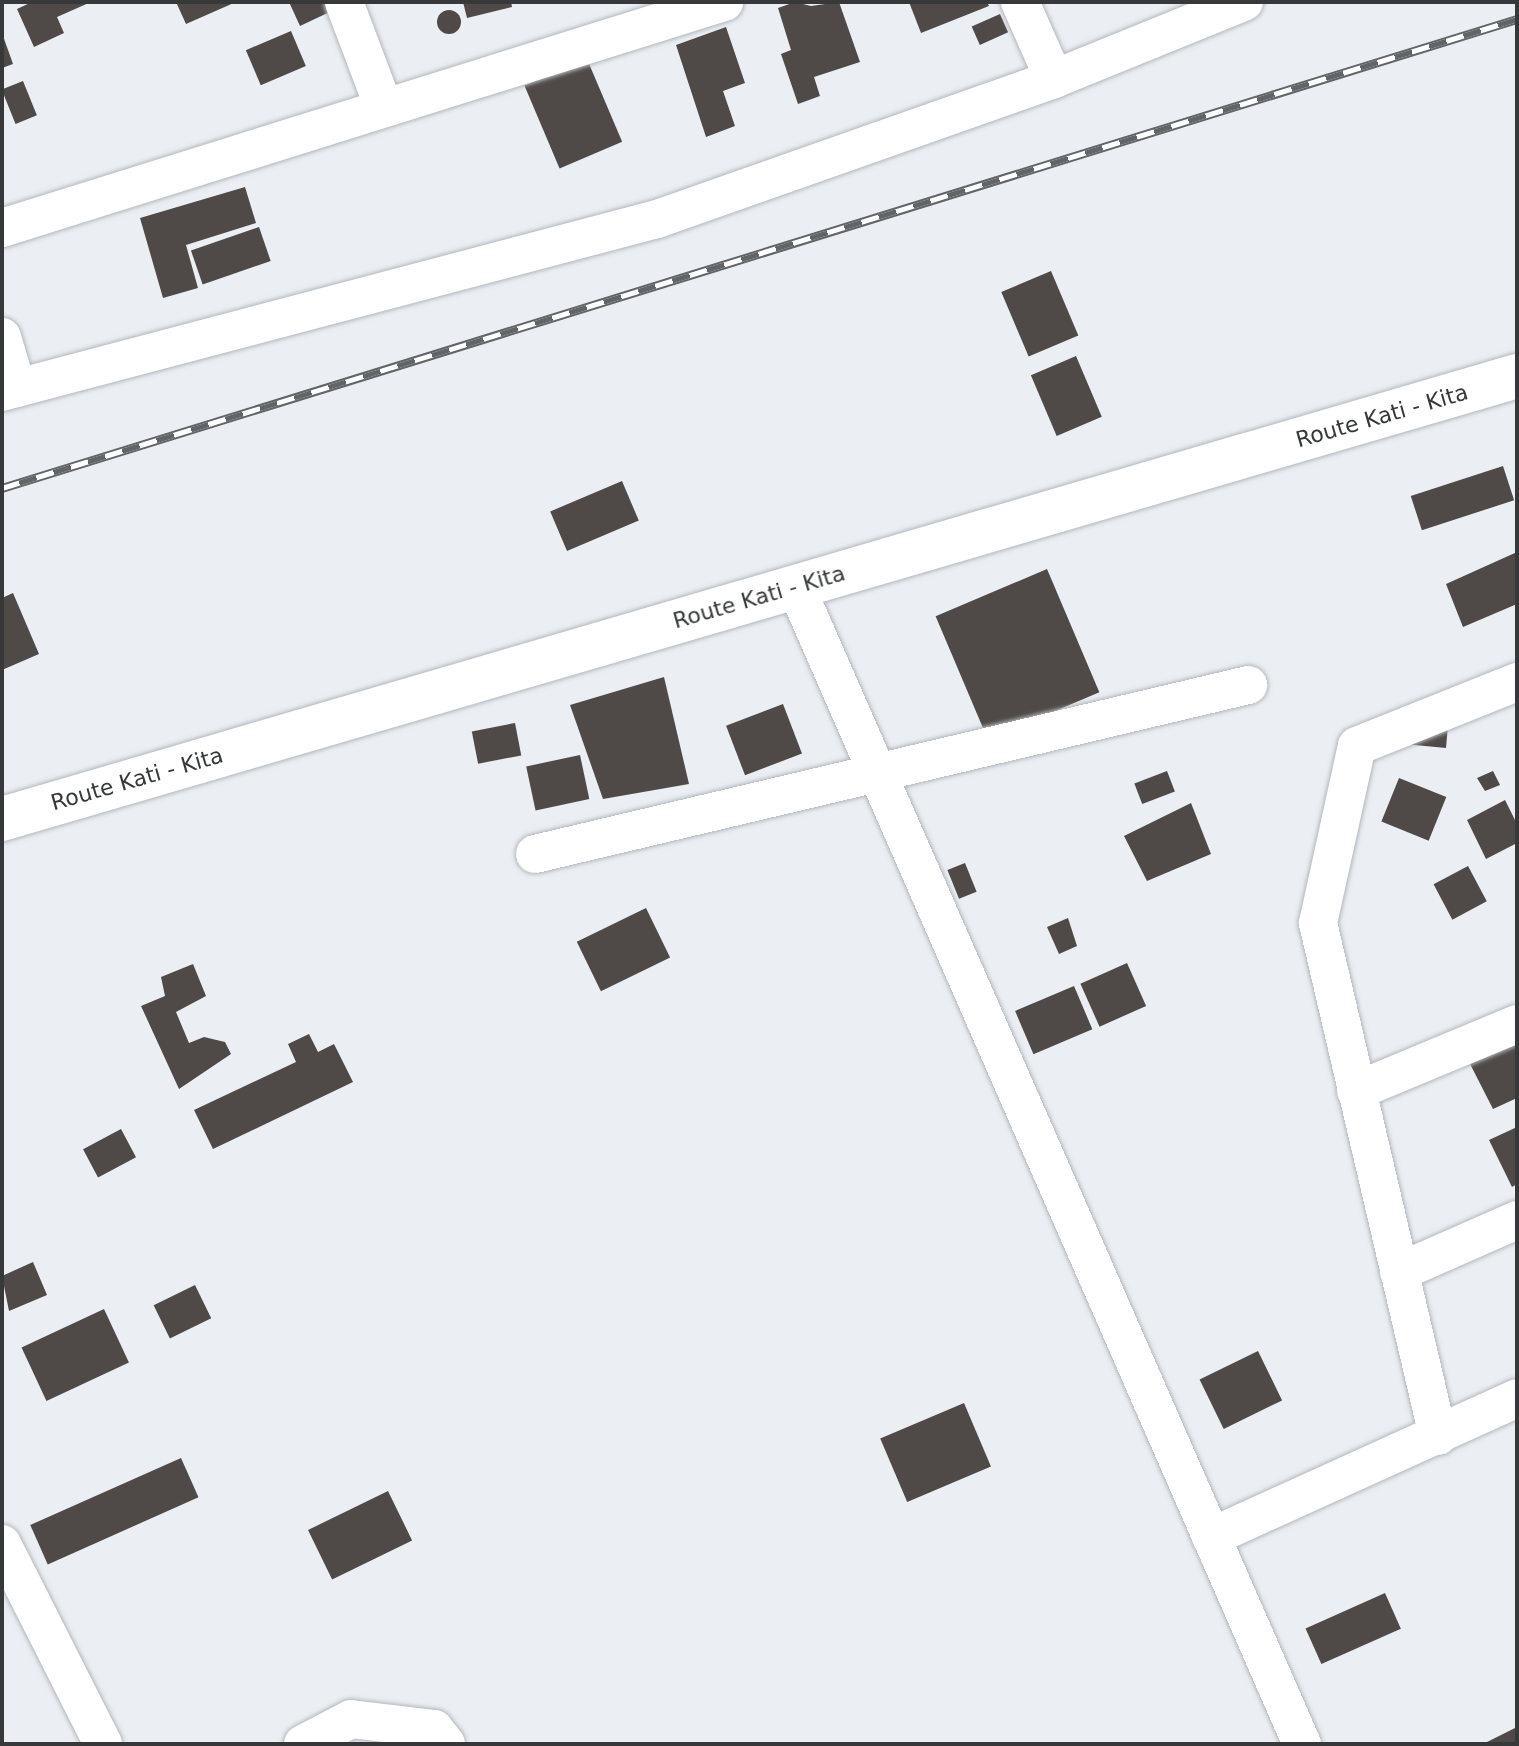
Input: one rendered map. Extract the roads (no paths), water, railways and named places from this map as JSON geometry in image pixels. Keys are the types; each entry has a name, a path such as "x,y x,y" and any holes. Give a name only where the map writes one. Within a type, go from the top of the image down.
{"main road":[{"name":"Route Kati - Kita","path":"2,819 1517,376"}],"street":[{"path":"344,2 384,108"},
{"path":"2,228 724,2"},
{"path":"1020,2 1054,79"},
{"path":"2,337 10,390 657,219 1054,79 1244,2"},
{"path":"796,587 1302,1744"},
{"path":"1438,1436 1318,923 1357,746 1517,682"},
{"path":"535,854 1248,685"},
{"path":"1356,1091 1517,1024"},
{"path":"1399,1272 1517,1220"},
{"path":"1211,1537 1517,1398"},
{"path":"2,1544 103,1744"},
{"path":"303,1744 351,1719 434,1729 446,1744"}],"railway":[{"path":"2,488 1517,19"}]}
